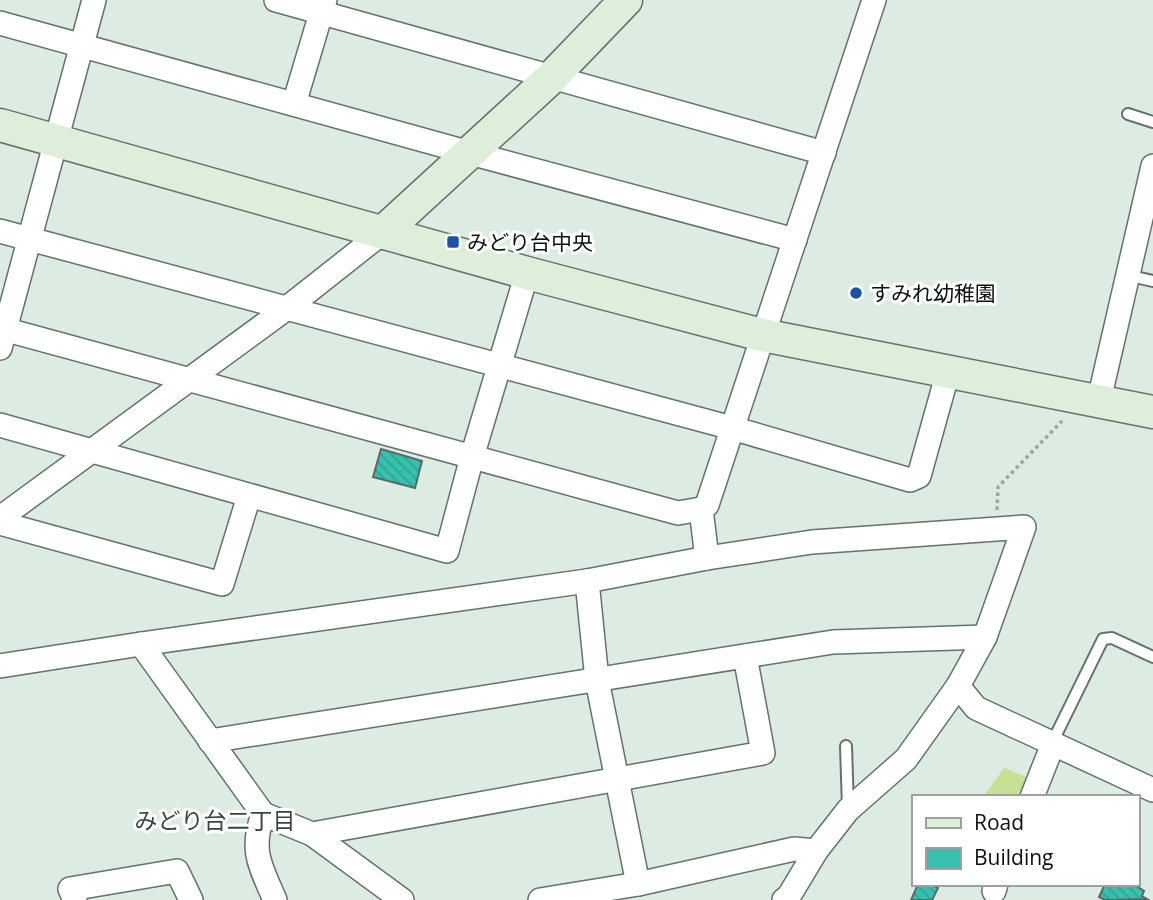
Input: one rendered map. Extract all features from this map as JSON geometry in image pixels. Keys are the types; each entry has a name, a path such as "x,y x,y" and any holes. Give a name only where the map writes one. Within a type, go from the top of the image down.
{"street":[{"path":"94,0 2,335 190,379 678,513 701,509 707,505 874,0"},
{"path":"276,0 323,7 551,78 824,153"},
{"path":"0,517 288,308 382,233 551,78 626,0"},
{"path":"294,104 323,7"},
{"path":"0,23 795,240"},
{"path":"0,125 527,273 762,335 1153,412"},
{"path":"1088,398 1148,207 1153,166"},
{"path":"0,231 732,428 910,480 919,476 948,372"},
{"path":"0,425 447,551 527,273"},
{"path":"0,523 222,584 249,496"},
{"path":"701,509 707,558"},
{"path":"0,666 587,581 707,558 813,542 1024,527 985,637 958,686 906,759 849,810 816,851 784,900"},
{"path":"587,581 597,680 638,884"},
{"path":"210,741 833,642 985,637"},
{"path":"141,644 263,814 312,834 402,900"},
{"path":"312,834 763,753 745,656"},
{"path":"958,686 976,708 1153,790"},
{"path":"1033,795 1052,743"},
{"path":"263,814 255,844 275,900"},
{"path":"540,900 638,884 794,849 816,851"},
{"path":"75,900 70,889 177,871 191,900"}],"lane":[{"path":"1128,114 1153,122"},
{"path":"1126,275 1153,281"},
{"path":"1052,743 1103,639 1112,638 1153,657"},
{"path":"846,746 849,810"}],"path":[{"path":"1000,529 998,486 1088,398"}],"green space":[{"path":"1004,768 1032,779 1025,795 985,794"}],"building":[{"path":"381,449 422,461 415,488 373,477"},
{"path":"917,886 938,888 932,900 911,900"},
{"path":"1104,886 1136,886 1144,891 1142,896 1147,899 1105,900 1099,897"}],"place":[{"name":"みどり台中央","path":"453,242"},
{"name":"すみれ幼稚園","path":"856,293"}],"district":[{"name":"みどり台二丁目","path":"215,820"}]}
